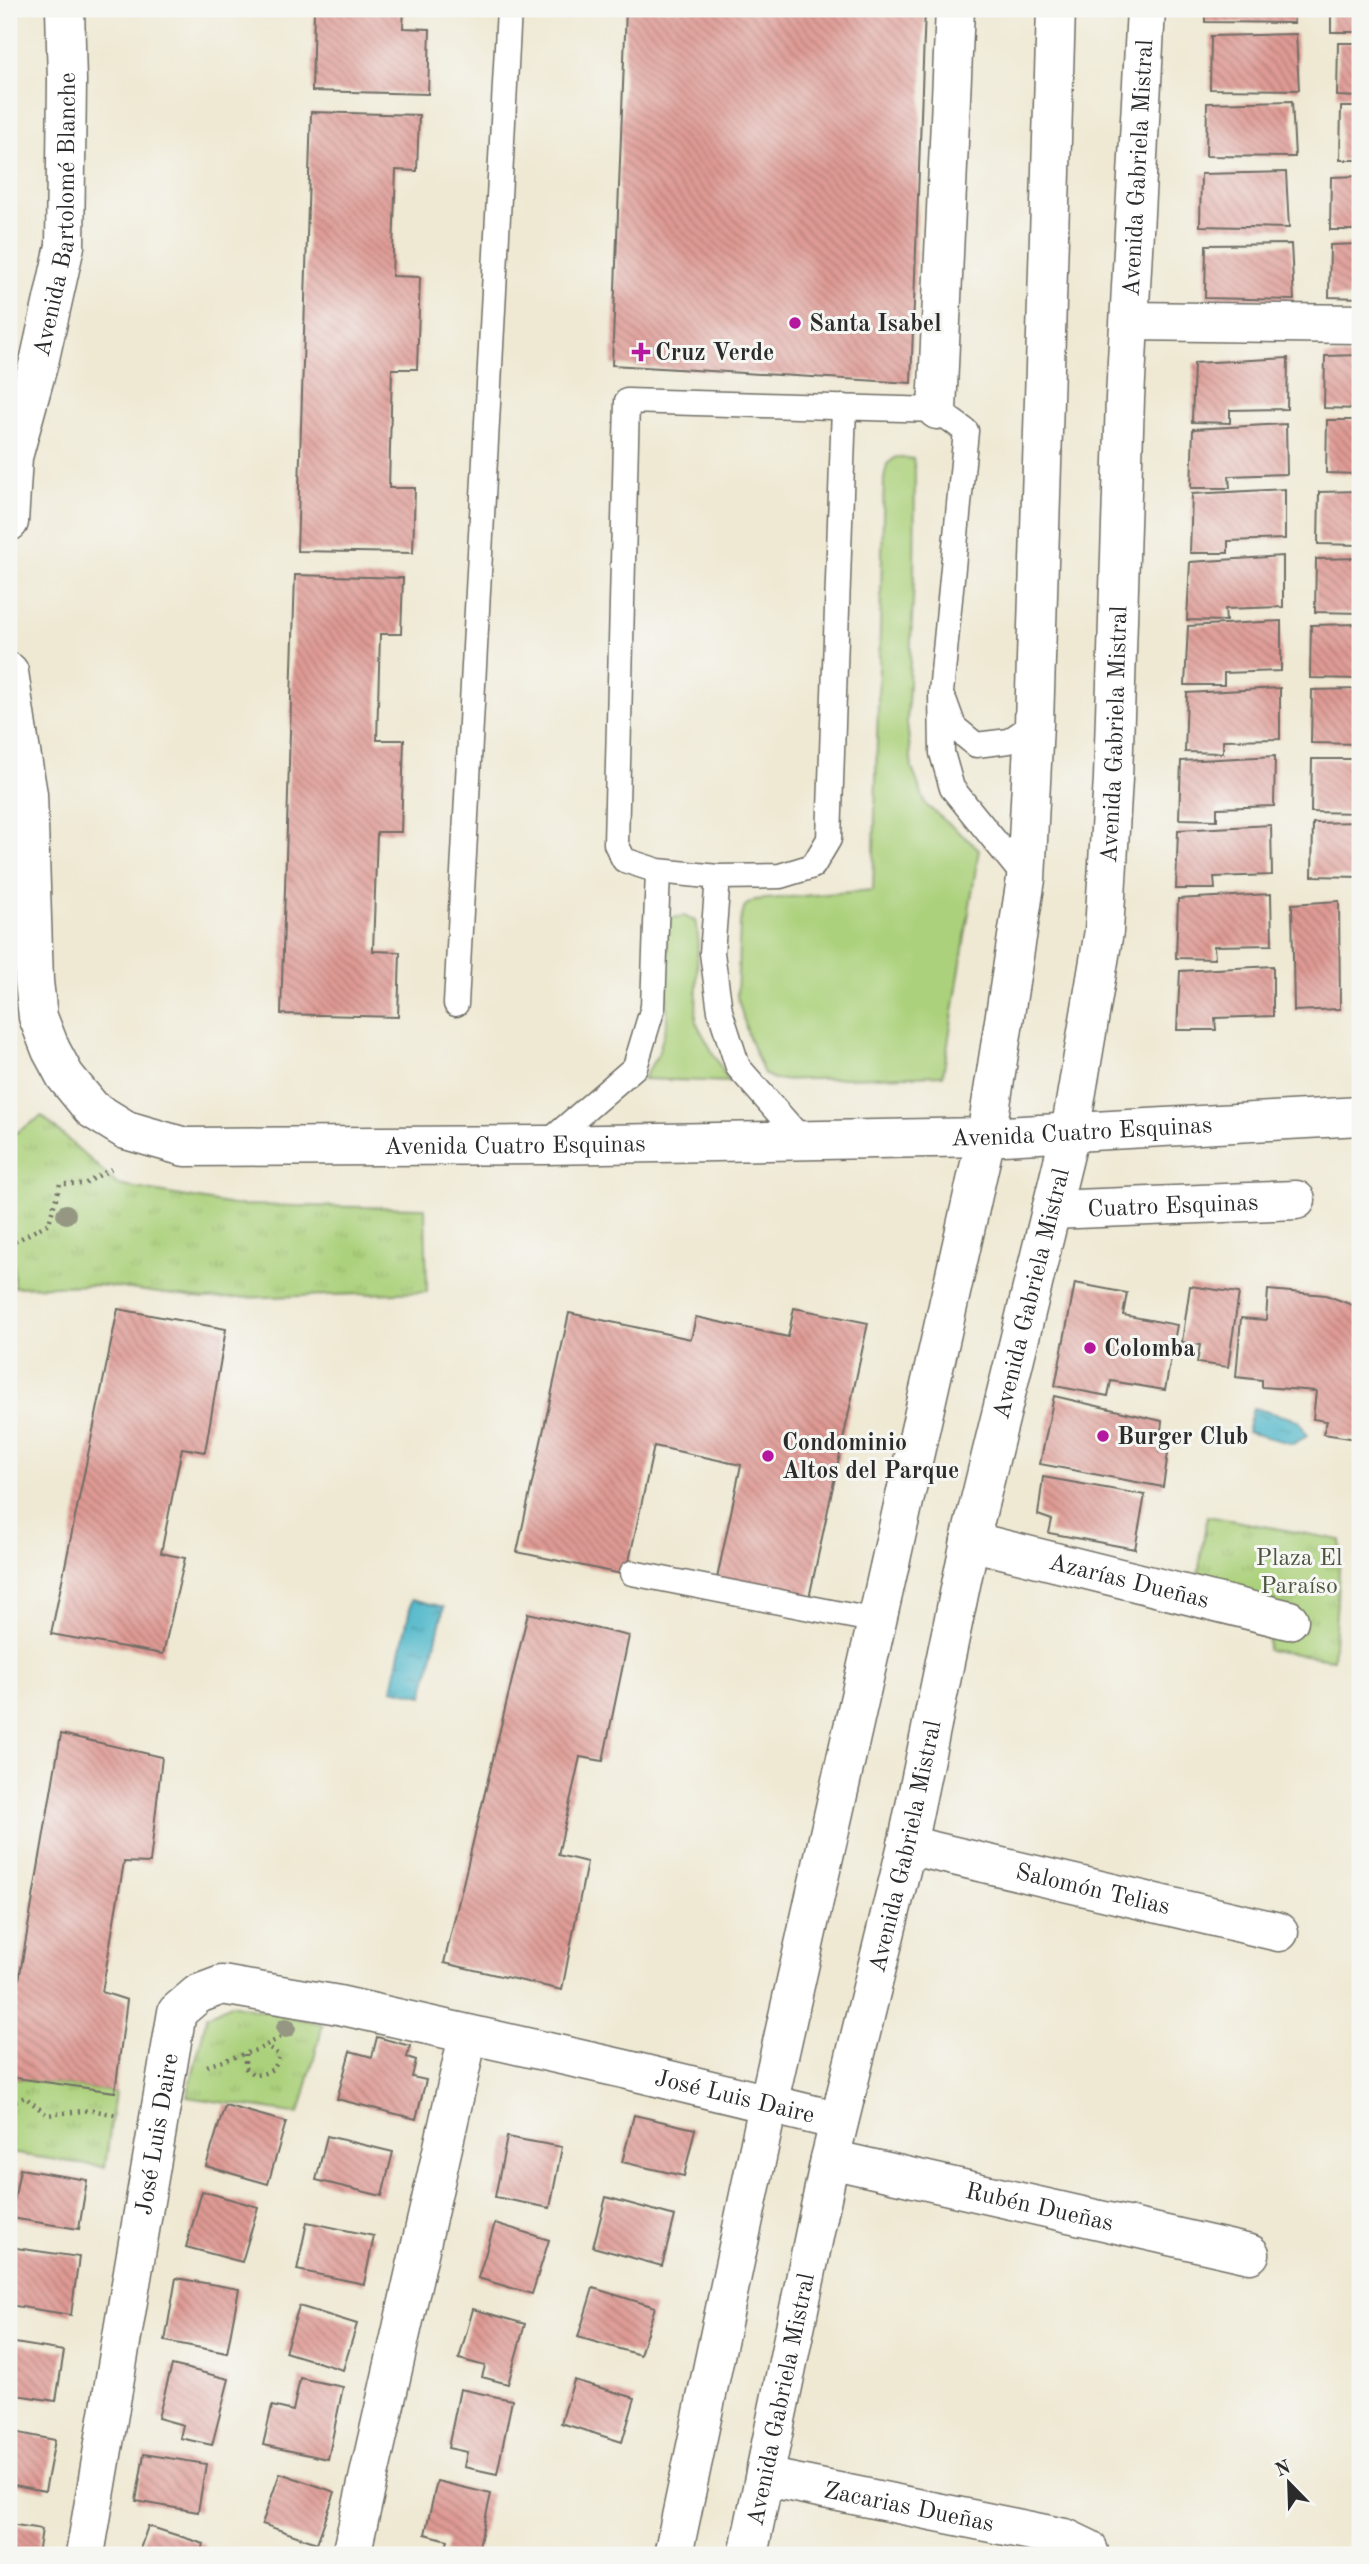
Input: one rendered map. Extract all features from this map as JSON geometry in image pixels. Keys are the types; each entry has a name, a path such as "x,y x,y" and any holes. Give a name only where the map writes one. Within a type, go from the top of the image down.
{"street":[{"name":"Avenida Bartolomé Blanche","path":"9,522 11,461 40,358 65,246 65,9"},
{"path":"937,410 955,9"},
{"path":"673,2555 768,2105 986,1137 1026,878 1034,724 1056,9"},
{"name":"Avenida Gabriela Mistral","path":"748,2555 830,2159 906,1844 970,1541 1070,1133 1104,931 1113,778 1125,411 1146,9"},
{"path":"1130,321 1360,324"},
{"path":"9,672 13,724"},
{"name":"Avenida Cuatro Esquinas","path":"13,724 28,794 34,981 38,1017 65,1076 92,1109 126,1130 185,1147 545,1145 986,1137 1360,1116"},
{"name":"Cuatro Esquinas","path":"1051,1210 1296,1199"},
{"name":"Azarías Dueñas","path":"970,1541 1289,1620"},
{"name":"Salomón Telias","path":"906,1844 1279,1932"},
{"name":"José Luis Daire","path":"85,2555 177,2012 198,1994 222,1985 338,2005 624,2069 839,2121"},
{"path":"351,2555 468,2036"},
{"name":"Rubén Dueñas","path":"830,2159 1250,2254"},
{"name":"Zacarias Dueñas","path":"765,2477 1065,2538 1087,2549 1090,2555"}],"lane":[{"path":"456,1004 509,9"},
{"path":"844,407 829,839 813,866 780,876 718,877 658,871 624,860 616,844 627,401 844,407 937,410 966,431 941,693 942,753 952,788 1026,878"},
{"path":"941,693 954,727 975,745 1009,741 1034,724"},
{"path":"545,1145 635,1067 653,1007 658,871"},
{"path":"718,877 712,953 720,1011 738,1067 803,1141"},
{"path":"632,1573 877,1621"}],"path":[{"path":"9,1245 49,1223 60,1184 84,1184 111,1169"},
{"path":"166,2079 266,2045 338,2005"},
{"path":"245,2054 245,2068 254,2075 267,2074 278,2063 279,2055 266,2045"},
{"path":"9,2104 25,2097 47,2115 91,2110 159,2122"}],"green space":[{"path":"896,457 913,459 915,471 914,579 907,723 912,768 926,805 979,849 943,1075 775,1080 764,1074 749,1038 737,996 740,923 745,906 755,900 873,890 884,479 887,464"},
{"path":"684,916 695,921 698,934 696,1022 729,1082 643,1079 658,1054 667,1023 667,930 672,918"},
{"path":"42,1116 118,1185 233,1205 425,1208 427,1292 204,1299 99,1285 14,1287 11,1136"},
{"name":"Plaza El Paraíso","path":"1207,1516 1341,1540 1333,1659 1267,1650 1274,1601 1196,1588"},
{"path":"231,2004 323,2024 299,2114 187,2097 207,2016"},
{"path":"9,2077 115,2092 105,2167 9,2153"}],"water":[{"path":"1253,1408 1299,1420 1307,1436 1293,1444 1247,1432"},
{"path":"412,1599 444,1607 423,1696 392,1689"}],"building":[{"path":"314,9 404,9 403,28 430,29 428,94 312,91"},
{"path":"626,9 925,9 911,383 612,365"},
{"path":"1205,9 1293,9 1294,23 1205,22"},
{"path":"1331,9 1360,9 1360,32 1331,32"},
{"path":"1296,34 1299,90 1210,89 1211,36"},
{"path":"1338,43 1360,43 1360,97 1337,96"},
{"path":"1292,101 1295,157 1206,156 1207,103"},
{"path":"1341,107 1360,107 1360,160 1340,160"},
{"path":"311,112 419,115 417,171 396,170 392,276 420,277 417,369 392,369 389,488 415,488 413,553 297,551"},
{"path":"1286,172 1289,228 1200,226 1201,174"},
{"path":"1360,176 1360,230 1330,230 1331,177"},
{"path":"1291,244 1294,300 1205,298 1206,245"},
{"path":"1360,244 1360,298 1329,297 1330,245"},
{"path":"1360,355 1360,409 1324,408 1325,356"},
{"path":"1288,358 1287,409 1230,410 1230,423 1192,422 1194,363"},
{"path":"1327,420 1360,420 1360,474 1326,473"},
{"path":"1286,424 1287,474 1229,476 1230,488 1191,488 1193,429"},
{"path":"1285,489 1285,539 1228,541 1228,553 1190,553 1192,494"},
{"path":"1360,491 1360,545 1318,544 1319,492"},
{"path":"1283,556 1283,607 1225,609 1226,621 1187,620 1190,562"},
{"path":"1360,558 1360,613 1315,612 1316,559"},
{"path":"295,575 403,578 401,634 380,634 377,740 404,740 401,832 377,832 373,951 400,952 398,1017 281,1014"},
{"path":"1281,621 1281,671 1224,673 1224,685 1185,685 1188,626"},
{"path":"1360,624 1360,679 1310,678 1311,625"},
{"path":"1280,688 1280,739 1223,740 1223,753 1185,752 1187,693"},
{"path":"1360,689 1360,744 1311,743 1312,690"},
{"path":"1275,756 1274,806 1217,808 1217,820 1179,819 1181,761"},
{"path":"1312,759 1360,759 1360,813 1311,812"},
{"path":"1360,822 1360,877 1312,876 1313,823"},
{"path":"1271,825 1272,875 1214,877 1215,889 1176,889 1178,830"},
{"path":"1271,894 1272,945 1214,946 1215,959 1176,958 1178,899"},
{"path":"1339,901 1340,1009 1294,1011 1292,904"},
{"path":"1273,966 1273,1016 1215,1018 1216,1030 1177,1030 1180,971"},
{"name":"Colomba","path":"1075,1283 1127,1293 1123,1315 1177,1325 1165,1390 1111,1381 1108,1396 1055,1386"},
{"path":"1190,1286 1239,1293 1228,1367 1197,1363 1200,1345 1182,1342"},
{"path":"1268,1290 1326,1295 1360,1308 1360,1412 1357,1439 1323,1434 1327,1421 1313,1419 1316,1391 1262,1387 1262,1380 1236,1377 1241,1318 1266,1320"},
{"name":"Condominio Altos del Parque","path":"794,1308 868,1323 808,1603 716,1583 741,1465 654,1446 626,1575 517,1552 569,1313 691,1339 696,1317 788,1337"},
{"path":"118,1309 226,1329 205,1452 182,1448 161,1553 185,1558 163,1654 51,1634"},
{"name":"Burger Club","path":"1054,1396 1162,1421 1159,1451 1168,1453 1163,1487 1040,1464"},
{"path":"1043,1477 1145,1495 1135,1549 1049,1533 1052,1520 1038,1515"},
{"path":"528,1613 629,1636 603,1761 580,1757 558,1855 587,1862 562,1990 444,1963"},
{"path":"61,1734 162,1757 150,1863 124,1862 102,1992 127,2000 115,2092 9,2077 9,2038"},
{"path":"377,2037 410,2046 407,2057 416,2060 412,2077 426,2080 416,2119 337,2099 350,2051 372,2057"},
{"path":"225,2105 286,2122 268,2184 206,2166"},
{"path":"634,2115 695,2129 684,2176 622,2162"},
{"path":"327,2136 393,2152 382,2196 316,2180"},
{"path":"507,2137 562,2147 550,2208 495,2197"},
{"path":"20,2169 87,2180 79,2229 11,2218"},
{"path":"202,2191 258,2207 242,2262 186,2247"},
{"path":"606,2197 675,2216 662,2266 593,2247"},
{"path":"307,2222 374,2236 364,2284 297,2270"},
{"path":"495,2223 549,2240 532,2294 478,2278"},
{"path":"9,2247 79,2257 71,2315 9,2305"},
{"path":"176,2278 239,2289 227,2353 165,2341"},
{"path":"593,2288 655,2307 640,2355 578,2337"},
{"path":"299,2306 357,2324 343,2370 285,2352"},
{"path":"473,2309 525,2324 508,2384 482,2377 485,2366 459,2359"},
{"path":"9,2342 64,2351 56,2401 9,2394"},
{"path":"172,2365 229,2379 212,2445 180,2438 183,2425 158,2418"},
{"path":"300,2378 343,2387 328,2459 263,2445 272,2406 293,2411"},
{"path":"574,2380 635,2398 622,2442 561,2423"},
{"path":"460,2389 512,2400 497,2474 464,2467 467,2452 448,2448"},
{"path":"9,2431 55,2440 45,2491 9,2484"},
{"path":"144,2454 206,2464 198,2512 136,2501"},
{"path":"280,2473 335,2492 317,2543 262,2524"},
{"path":"437,2481 491,2494 477,2555 445,2552 448,2540 425,2534"},
{"path":"9,2524 42,2529 38,2555 9,2555"},
{"path":"148,2526 204,2544 201,2555 138,2555"}],"place":[{"name":"Santa Isabel","path":"795,323"},
{"name":"Cruz Verde","path":"641,352"},
{"name":"Colomba","path":"1090,1348"},
{"name":"Burger Club","path":"1103,1436"},
{"name":"Condominio Altos del Parque","path":"768,1456"}]}
